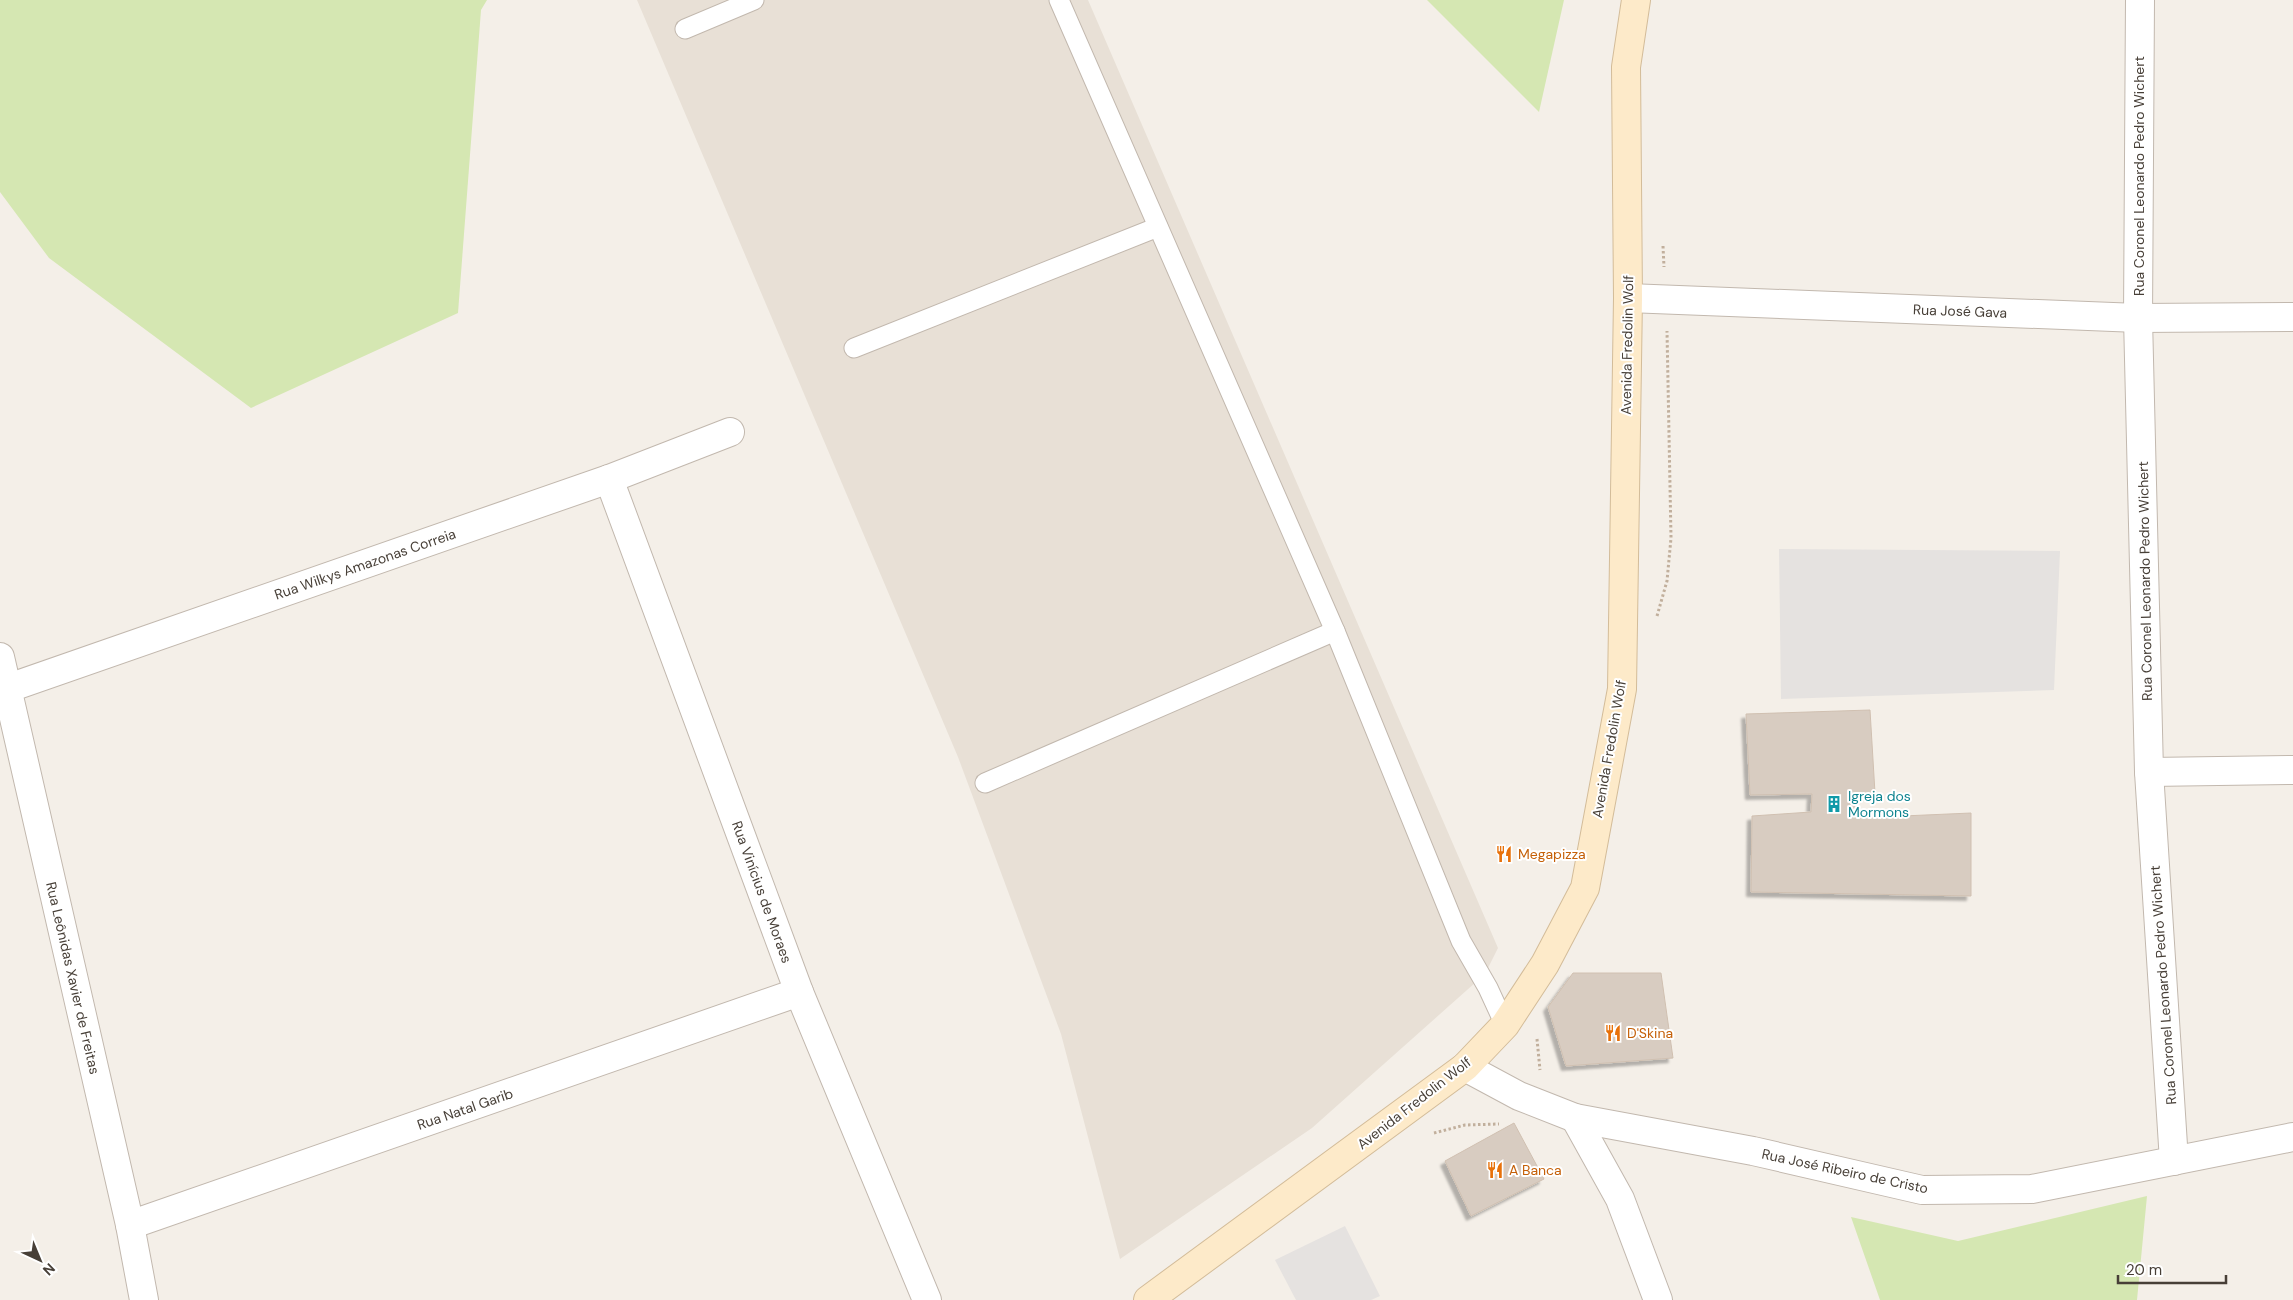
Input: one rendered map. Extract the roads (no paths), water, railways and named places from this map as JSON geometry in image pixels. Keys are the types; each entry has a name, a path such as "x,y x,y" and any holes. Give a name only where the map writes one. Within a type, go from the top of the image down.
{"main road":[{"name":"Avenida Fredolin Wolf","path":"1148,1300 1465,1067 1505,1026 1546,964 1585,888 1622,689 1628,298 1626,67 1636,0"}],"street":[{"name":"Rua Coronel Leonardo Pedro Wichert","path":"2140,0 2138,318 2149,772 2174,1161"},
{"name":"Rua José Gava","path":"1628,298 2138,318 2293,317"},
{"name":"Rua Wilkys Amazonas Correia","path":"3,690 610,478 730,432"},
{"name":"Rua Vinícius de Moraes","path":"610,478 799,992 927,1300"},
{"name":"Rua Leônidas Xavier de Freitas","path":"0,657 3,690 130,1225 144,1300"},
{"path":"2149,772 2293,770"},
{"name":"Rua Natal Garib","path":"130,1225 799,992"},
{"name":"Rua José Ribeiro de Cristo","path":"1465,1067 1520,1096 1575,1118 1753,1151 1922,1190 2032,1189 2293,1137"},
{"path":"1575,1118 1620,1199 1658,1300"}],"lane":[{"path":"685,29 754,0"},
{"path":"1059,0 1335,631 1461,941 1488,988 1505,1026"},
{"path":"854,348 1158,227"},
{"path":"985,783 1335,631"}],"place":[{"name":"Igreja dos Mormons","path":"1834,804"},
{"name":"Megapizza","path":"1504,854"},
{"name":"D'Skina","path":"1613,1033"},
{"name":"A Banca","path":"1495,1170"}]}
